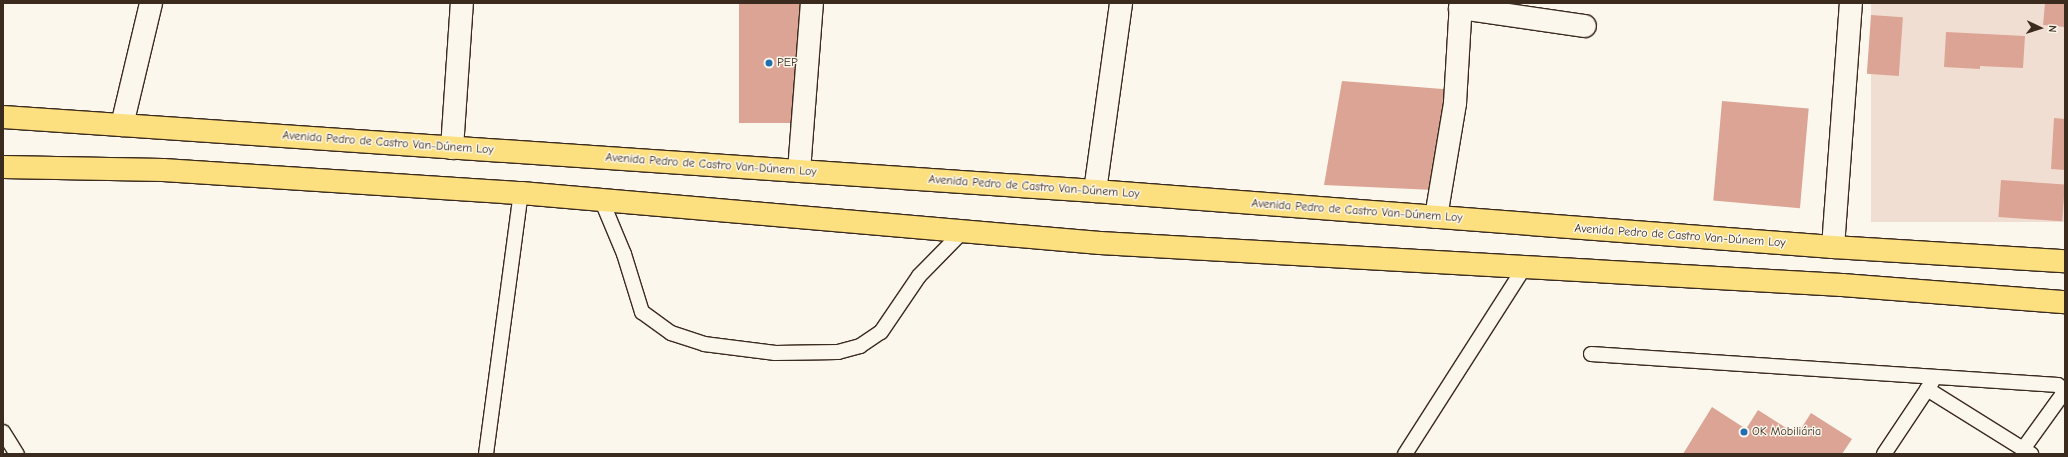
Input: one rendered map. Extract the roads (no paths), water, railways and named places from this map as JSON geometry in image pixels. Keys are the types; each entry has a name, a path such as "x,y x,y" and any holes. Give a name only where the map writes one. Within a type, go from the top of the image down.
{"highway":[{"name":"Avenida Pedro de Castro Van-Dúnem Loy","path":"3,117 1096,191 1833,247 2065,261"},
{"path":"3,167 162,170 521,193 964,230 1100,243 1524,268 1834,284 2065,302"}],"street":[{"path":"122,125 151,3"},
{"path":"452,148 462,3"},
{"path":"799,171 812,3"},
{"path":"1096,191 1121,3"},
{"path":"1833,247 1851,3"},
{"path":"1436,217 1455,103 1460,5 1585,26"}],"lane":[{"path":"486,454 521,193"},
{"path":"601,199 624,254 642,312 670,333 704,344 775,353 838,352 860,346 880,332 919,276 964,230"},
{"path":"1405,454 1524,268"},
{"path":"1591,354 1937,375 2058,385 2062,390 2062,395 2027,451 1928,389"},
{"path":"1889,452 1937,375"},
{"path":"3,432 17,454"}],"place":[{"name":"PEP","path":"769,63"},
{"name":"OK Mobiliária","path":"1744,432"}]}
